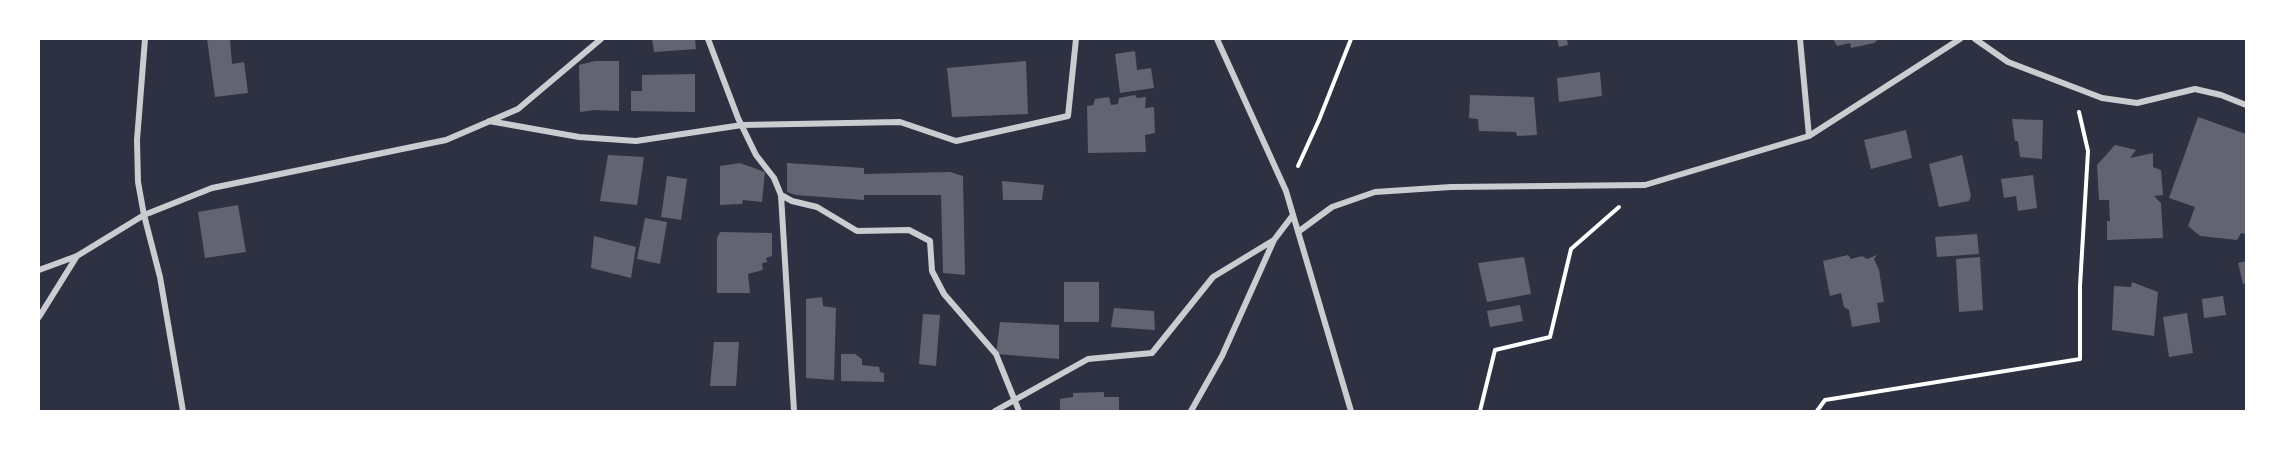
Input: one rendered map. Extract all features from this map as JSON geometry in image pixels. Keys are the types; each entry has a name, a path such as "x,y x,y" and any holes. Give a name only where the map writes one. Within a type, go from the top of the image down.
{"street":[{"path":"145,39 137,140 138,182 160,277 183,411"},
{"path":"39,270 77,256 144,215 212,188 446,140 518,109 601,39"},
{"path":"708,39 756,155 774,178 781,195 794,411"},
{"path":"489,121 579,137 636,141 742,125 900,122 956,141 1068,117 1076,39"},
{"path":"1217,39 1286,191 1350,411"},
{"path":"1800,39 1809,136"},
{"path":"1298,232 1332,207 1375,192 1451,188 1645,185 1809,136 1960,39"},
{"path":"1975,39 2008,62 2102,98 2137,103 2195,89 2221,95 2246,105"},
{"path":"781,195 792,201 817,207 857,231 909,230 930,241 932,271 944,294 996,354 1019,411"},
{"path":"1191,411 1222,356 1274,240 1293,215"},
{"path":"995,411 1088,359 1152,353 1213,277 1274,240"},
{"path":"39,316 77,256"}],"path":[{"path":"1286,191 1319,120 1351,39"},
{"path":"1817,411 1825,400 2080,359 2080,286 2088,151 2074,88"},
{"path":"1480,411 1495,350 1550,337 1571,249 1645,185"}],"building":[{"path":"207,39 230,39 232,64 244,62 248,93 215,97"},
{"path":"652,39 695,39 696,49 654,52"},
{"path":"1557,39 1567,39 1568,45 1559,47"},
{"path":"1833,39 1879,39 1874,43 1851,48 1850,43 1837,46"},
{"path":"1135,51 1137,70 1151,68 1154,88 1120,93 1115,54"},
{"path":"595,61 619,61 619,111 580,112 579,65"},
{"path":"1026,61 1028,114 952,117 947,68"},
{"path":"1600,72 1602,96 1559,102 1557,78"},
{"path":"695,74 695,112 631,111 631,91 642,91 642,75"},
{"path":"1135,95 1137,98 1146,97 1145,108 1154,107 1155,133 1145,135 1146,152 1088,153 1087,106 1093,105 1095,99 1109,97 1111,105 1118,104 1119,98"},
{"path":"1470,95 1534,97 1537,135 1517,136 1516,132 1479,131 1478,119 1469,118"},
{"path":"2198,117 2246,134 2246,234 2241,233 2237,240 2200,236 2188,226 2195,207 2169,198"},
{"path":"2012,119 2043,120 2042,159 2020,157"},
{"path":"1906,130 1912,158 1871,169 1864,140"},
{"path":"2115,145 2136,150 2130,158 2153,153 2153,167 2161,170 2163,195 2154,196 2161,203 2163,238 2107,240 2107,221 2110,221 2109,200 2099,200 2097,165"},
{"path":"608,155 644,157 637,205 600,201"},
{"path":"1962,155 1971,196 1969,201 1939,207 1929,164"},
{"path":"740,163 765,172 762,202 743,200 742,204 720,205 720,166"},
{"path":"787,163 864,168 864,174 950,172 963,176 965,275 943,273 941,195 864,195 864,200 796,195 787,192"},
{"path":"2033,175 2037,208 2018,211 2016,196 2004,198 2001,179"},
{"path":"667,176 687,179 681,220 661,217"},
{"path":"1002,181 1044,185 1042,200 1003,200"},
{"path":"238,205 246,252 205,258 198,212"},
{"path":"645,218 667,222 660,264 637,259"},
{"path":"720,232 772,233 772,256 766,258 767,262 762,263 763,270 748,274 750,293 717,293 717,238"},
{"path":"1977,234 1979,254 1937,257 1935,237"},
{"path":"594,236 636,247 631,278 591,268"},
{"path":"1848,255 1851,259 1862,256 1867,259 1877,255 1874,259 1879,270 1884,302 1877,303 1880,322 1852,327 1849,310 1844,307 1841,293 1830,296 1823,261"},
{"path":"1524,257 1531,294 1487,302 1478,263"},
{"path":"1980,257 1983,310 1959,312 1956,259"},
{"path":"2246,261 2246,283 2243,284 2238,263"},
{"path":"1064,282 1099,282 1099,322 1064,322"},
{"path":"2132,282 2158,292 2154,336 2112,330 2114,286 2131,287"},
{"path":"2223,296 2226,315 2204,318 2202,299"},
{"path":"822,297 823,306 836,308 834,380 806,378 806,299"},
{"path":"1520,305 1523,321 1490,327 1487,311"},
{"path":"1114,308 1154,311 1155,330 1111,327"},
{"path":"2187,313 2193,353 2169,357 2163,317"},
{"path":"923,314 940,315 936,366 919,364"},
{"path":"1000,322 1059,325 1059,359 996,354"},
{"path":"714,342 739,342 736,386 710,386"},
{"path":"841,354 855,354 862,359 862,365 879,367 880,372 884,373 884,382 841,381"},
{"path":"1104,392 1104,397 1119,397 1119,411 1060,411 1060,399 1073,397 1073,393"}]}
